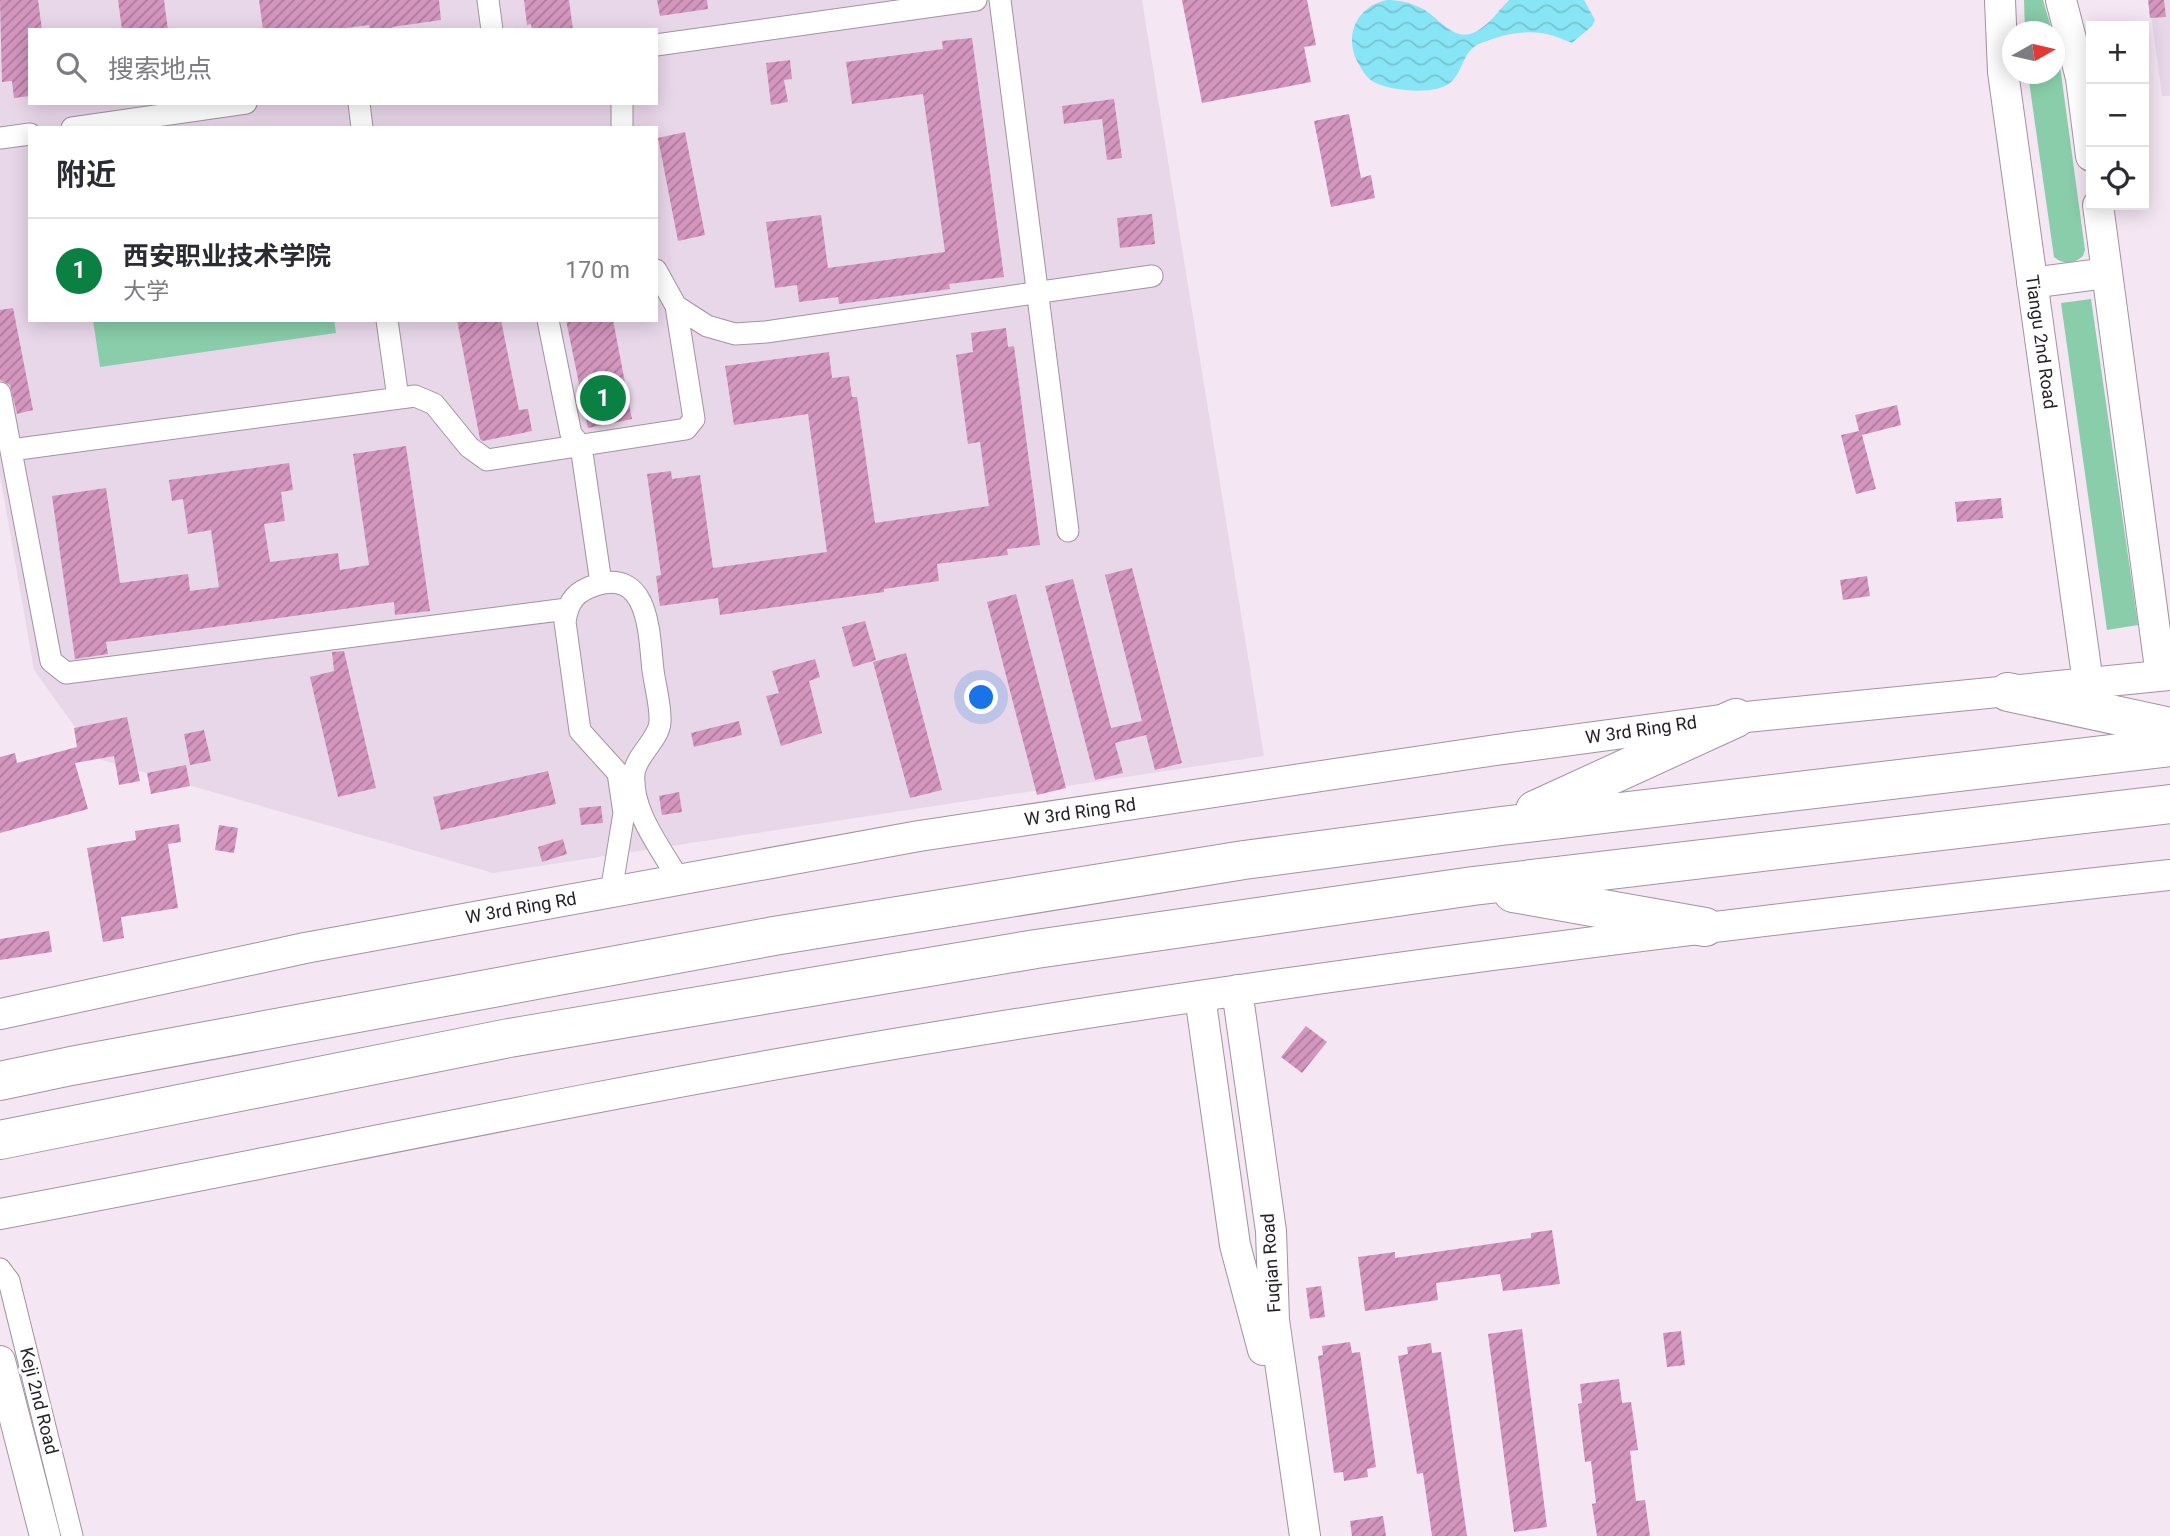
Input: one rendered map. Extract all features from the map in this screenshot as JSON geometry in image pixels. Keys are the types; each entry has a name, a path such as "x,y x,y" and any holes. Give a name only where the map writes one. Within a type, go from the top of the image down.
{"highway":[{"path":"2008,692 2170,727"},
{"path":"1501,826 1736,718"},
{"path":"0,1081 787,934 1244,860 1501,826 2170,747"},
{"path":"0,1140 509,1038 1036,949 1473,886 2170,804"},
{"path":"1473,886 1705,927"}],"main road":[{"name":"Tiangu 2nd Road","path":"2000,0 2003,72 2088,683"},
{"path":"2061,0 2081,78 2090,147"},
{"path":"2099,210 2165,675"},
{"path":"2032,283 2107,273"},
{"name":"W 3rd Ring Rd","path":"0,1014 304,948 919,836 1496,750 1736,718 2165,675"},
{"path":"0,1214 837,1053 1237,989 1705,927 2170,875"},
{"name":"Fuqian Road","path":"1237,989 1271,1231 1274,1320 1305,1536"},
{"name":"Fuqian Road","path":"1200,996 1235,1245 1261,1340 1288,1536"},
{"name":"Keji 2nd Road","path":"0,1361 44,1536"}],"street":[{"path":"488,0 492,28"},
{"path":"658,45 976,0"},
{"path":"1000,0 1068,531"},
{"path":"86,126 232,105"},
{"path":"359,105 362,126"},
{"path":"622,105 622,126"},
{"path":"0,138 28,134"},
{"path":"11,450 415,396 434,404 469,447 487,460 686,429 694,419 676,306 658,274"},
{"path":"676,306 707,326 735,334 766,332 1152,276"},
{"path":"387,322 398,398"},
{"path":"548,322 571,434 581,446 601,583"},
{"path":"0,393 51,661 66,673 567,609"},
{"path":"611,892 624,813 618,773 580,731 565,622 567,609 581,590 601,583 619,583 634,591 646,611 660,724 633,772 639,811 679,880"},
{"name":"Keji 2nd Road","path":"0,1269 9,1281 72,1536"}],"shaded area":[{"path":"0,0 1142,0 1264,756 493,873 98,759 34,670 0,475"},
{"path":"2149,0 2170,0 2170,96 2162,96"}],"green space":[{"path":"2024,0 2043,0 2049,21 2025,21"},
{"path":"2029,84 2062,84 2085,250 2080,259 2073,262 2054,257"},
{"path":"2091,299 2138,625 2107,630 2061,303"},
{"path":"93,322 334,322 336,333 100,367"}],"water":[{"path":"1387,0 1419,7 1446,27 1461,34 1469,34 1482,28 1509,0 1584,0 1595,20 1592,26 1572,43 1547,34 1527,32 1488,40 1473,47 1451,82 1425,91 1402,90 1371,80 1362,70 1353,51 1353,32 1361,15 1368,8"}],"building":[{"path":"0,0 38,0 42,28 28,28 28,96 14,98 12,81 2,82"},
{"path":"118,0 164,0 168,28 122,28"},
{"path":"259,0 439,0 441,20 392,28 370,28 369,25 346,28 263,28"},
{"path":"524,0 569,0 573,28 532,28 531,24 527,25"},
{"path":"657,0 707,0 708,9 660,16"},
{"path":"1182,0 1307,0 1316,45 1304,47 1311,82 1202,103"},
{"path":"2148,0 2164,0 2166,17 2150,18"},
{"path":"972,38 1004,277 949,284 950,289 839,304 838,297 799,302 797,285 775,288 766,222 821,215 828,268 945,252 923,94 852,104 846,62 943,49 942,41"},
{"path":"790,60 792,79 784,80 788,102 771,105 766,63"},
{"path":"1114,99 1122,158 1107,160 1102,119 1064,124 1062,106"},
{"path":"1349,114 1361,178 1371,175 1375,198 1331,207 1314,121"},
{"path":"685,132 705,235 678,241 658,138"},
{"path":"1152,214 1155,244 1120,248 1117,218"},
{"path":"13,308 33,410 17,414 10,385 0,380 0,310"},
{"path":"457,322 501,322 519,410 528,409 532,431 483,441 480,439"},
{"path":"566,322 613,322 632,419 588,428"},
{"path":"1006,328 1008,347 1014,346 1040,545 1007,549 1008,555 937,564 939,581 884,589 884,592 720,615 718,598 660,606 656,576 661,575 647,474 671,471 672,479 700,475 713,568 827,552 808,414 734,425 725,366 829,352 832,378 849,376 852,397 857,397 875,523 989,506 980,442 968,444 956,355 973,352 971,333"},
{"path":"1897,405 1901,425 1862,435 1876,489 1856,494 1841,435 1859,431 1855,415"},
{"path":"406,446 430,611 395,615 394,602 106,642 108,654 75,659 52,496 106,488 120,583 188,574 190,591 219,587 211,530 188,534 183,499 172,501 169,480 289,463 293,490 281,492 285,521 264,524 270,562 338,553 340,570 369,565 353,454"},
{"path":"2001,498 2003,518 1957,522 1955,502"},
{"path":"1132,568 1182,763 1155,770 1146,735 1115,743 1123,773 1095,780 1045,586 1073,579 1111,728 1142,721 1105,575"},
{"path":"1867,576 1870,596 1843,600 1840,580"},
{"path":"1016,594 1066,788 1037,795 987,602"},
{"path":"865,621 876,660 853,667 842,627"},
{"path":"344,651 376,788 338,797 310,677 334,671 332,652"},
{"path":"906,653 942,790 910,798 873,662"},
{"path":"815,659 820,677 809,681 822,733 781,746 766,696 779,693 772,671"},
{"path":"127,717 140,781 119,785 114,756 75,763 88,809 0,833 0,757 15,753 17,763 77,747 74,728"},
{"path":"739,721 742,735 694,747 691,733"},
{"path":"204,730 211,761 190,765 184,734"},
{"path":"186,765 190,786 151,794 147,773"},
{"path":"548,771 556,804 441,830 433,797"},
{"path":"679,792 682,812 662,815 659,796"},
{"path":"601,806 603,823 581,825 579,808"},
{"path":"179,824 181,842 168,844 178,908 121,917 124,938 103,942 87,848 136,840 135,831"},
{"path":"219,825 238,828 234,853 215,850"},
{"path":"563,839 567,854 542,862 538,847"},
{"path":"49,931 52,952 0,960 0,939"},
{"path":"1306,1026 1327,1042 1302,1073 1281,1057"},
{"path":"1552,1230 1560,1284 1503,1291 1500,1274 1436,1283 1438,1300 1365,1311 1358,1257 1395,1252 1395,1258 1531,1238 1531,1233"},
{"path":"1321,1286 1325,1317 1310,1319 1306,1288"},
{"path":"1522,1329 1547,1527 1514,1532 1488,1334"},
{"path":"1681,1331 1685,1365 1667,1367 1663,1333"},
{"path":"1350,1342 1352,1353 1360,1352 1376,1467 1367,1469 1368,1477 1344,1481 1343,1472 1334,1473 1318,1356 1323,1355 1322,1346"},
{"path":"1431,1343 1432,1353 1441,1352 1467,1536 1432,1536 1423,1473 1417,1474 1398,1356 1408,1354 1407,1347"},
{"path":"1619,1379 1622,1403 1631,1402 1638,1450 1630,1451 1636,1501 1645,1500 1650,1536 1597,1536 1592,1504 1596,1503 1591,1461 1585,1462 1578,1404 1582,1403 1580,1384"},
{"path":"1383,1516 1386,1536 1352,1536 1350,1521"}],"place":[{"name":"西安职业技术学院","path":"603,398"}]}
